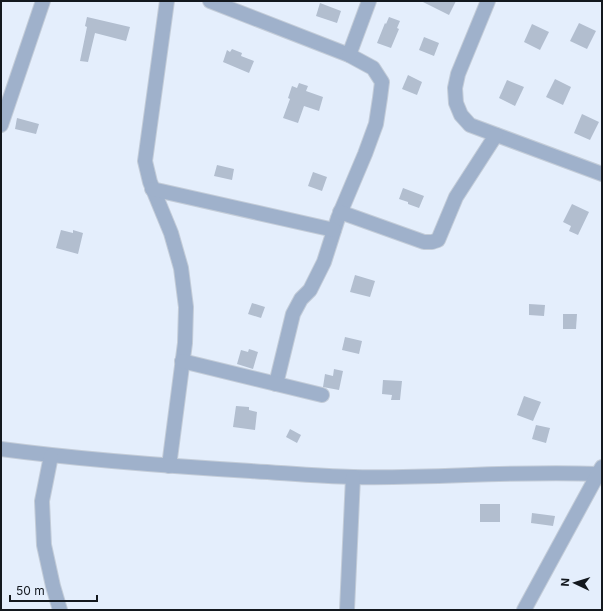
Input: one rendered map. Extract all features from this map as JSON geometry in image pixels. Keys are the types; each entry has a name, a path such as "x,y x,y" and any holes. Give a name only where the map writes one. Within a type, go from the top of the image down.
{"street":[{"path":"1,125 43,1"},
{"path":"168,1 146,161 152,189 171,233 181,268 186,307 185,343 168,466"},
{"path":"210,1 349,54 373,68 382,82 376,124 340,212 324,262 310,290 301,299 294,314 276,384"},
{"path":"349,54 369,1"},
{"path":"488,1 458,74 455,88 456,103 461,115 470,125 602,174"},
{"path":"340,212 424,242 438,240 456,197 496,135"},
{"path":"152,189 334,230"},
{"path":"182,361 322,395"},
{"path":"1,449 51,456 168,466 353,477 417,477 600,471 524,610"},
{"path":"51,456 42,501 44,545 54,592 60,610"},
{"path":"347,610 353,477"}],"building":[{"path":"421,1 456,1 449,15"},
{"path":"320,3 341,11 337,23 316,16"},
{"path":"87,17 130,27 126,41 95,33 88,62 80,61 87,27 85,26"},
{"path":"389,17 400,21 397,28 399,29 391,48 377,43"},
{"path":"579,23 596,31 587,49 570,41"},
{"path":"532,24 549,32 540,50 524,42"},
{"path":"424,37 439,43 434,56 419,50"},
{"path":"232,49 242,53 241,56 254,61 249,73 223,62 227,50 230,52"},
{"path":"408,75 422,82 417,95 402,89"},
{"path":"555,79 571,87 563,105 546,97"},
{"path":"507,80 524,87 515,106 499,98"},
{"path":"299,83 308,86 306,91 323,97 319,111 304,106 298,123 283,118 290,99 288,98 292,86 297,88"},
{"path":"582,114 599,122 590,140 574,133"},
{"path":"17,118 39,124 36,134 15,129"},
{"path":"217,165 234,169 232,180 214,176"},
{"path":"313,172 327,177 322,191 308,186"},
{"path":"403,188 424,196 419,208 399,199"},
{"path":"572,204 589,212 578,235 569,231 571,226 563,222"},
{"path":"61,230 73,233 73,230 83,233 78,254 56,248"},
{"path":"355,275 375,281 370,297 350,292"},
{"path":"252,303 265,307 261,318 248,314"},
{"path":"529,304 545,305 544,316 529,315"},
{"path":"563,314 577,314 576,329 563,329"},
{"path":"345,337 362,341 359,354 342,350"},
{"path":"249,349 258,352 253,369 237,364 241,350 248,352"},
{"path":"334,369 343,371 339,390 323,387 325,374 333,376"},
{"path":"383,380 402,381 400,400 391,400 392,395 382,394"},
{"path":"524,396 541,402 533,421 517,415"},
{"path":"236,406 249,407 249,410 257,412 255,430 233,427"},
{"path":"536,425 550,428 546,443 532,439"},
{"path":"290,429 301,435 297,443 286,437"},
{"path":"480,504 500,504 500,522 480,522"},
{"path":"532,513 555,516 553,526 531,523"}]}
